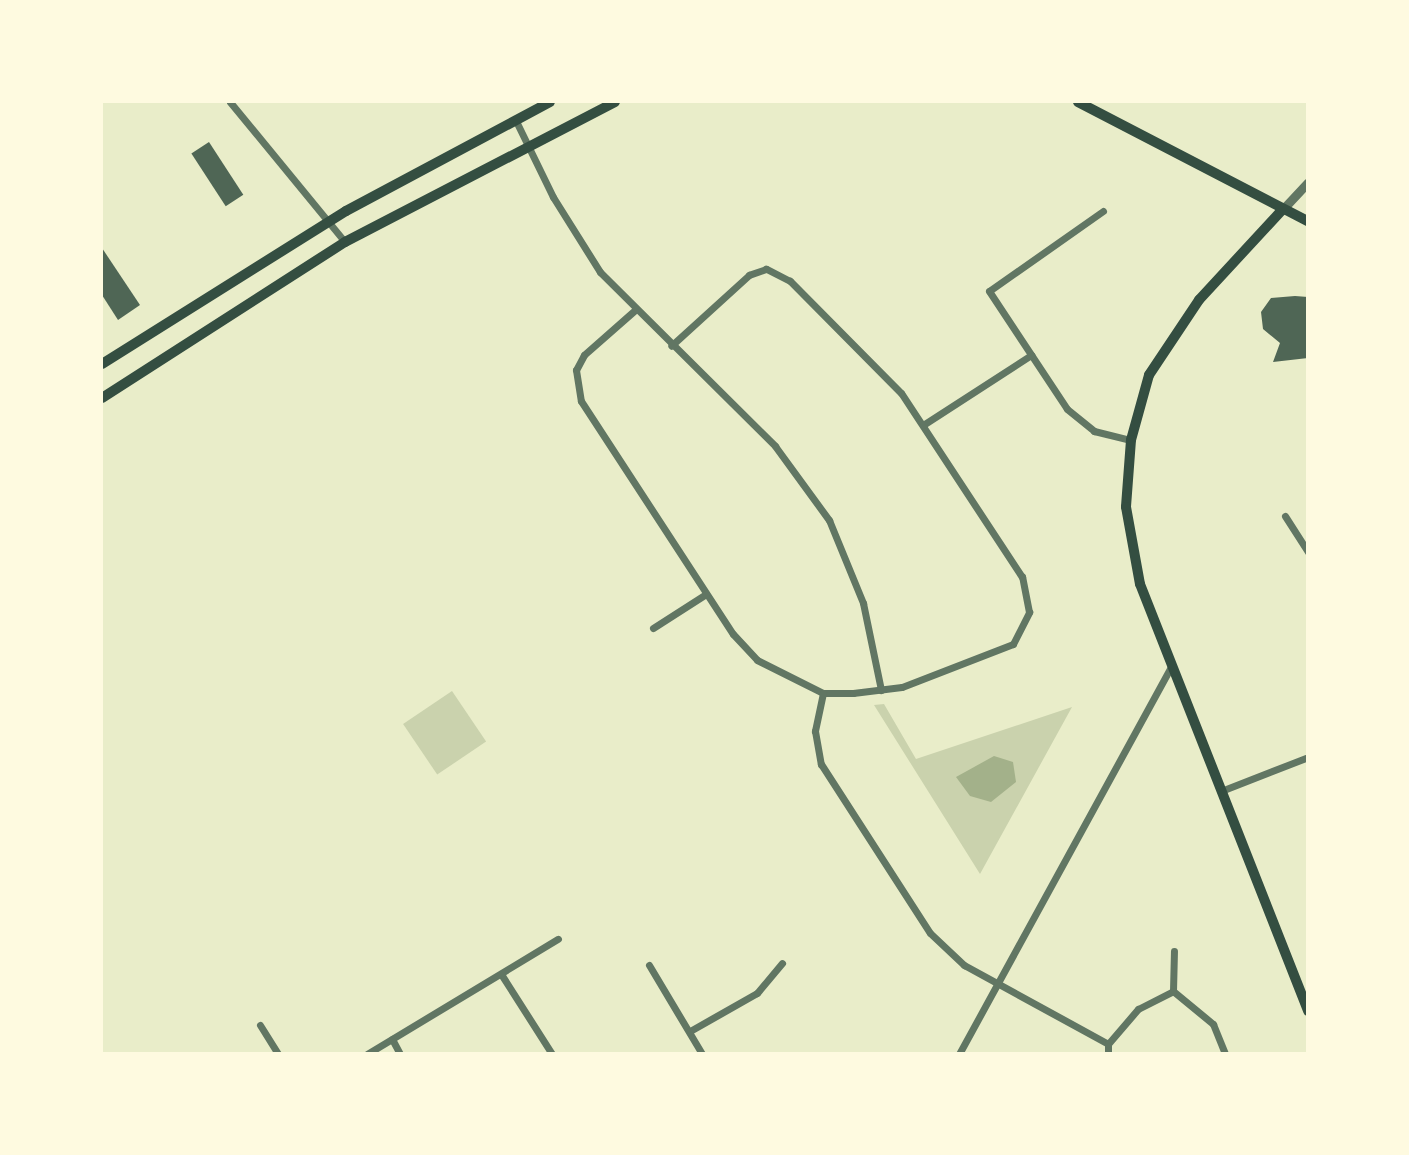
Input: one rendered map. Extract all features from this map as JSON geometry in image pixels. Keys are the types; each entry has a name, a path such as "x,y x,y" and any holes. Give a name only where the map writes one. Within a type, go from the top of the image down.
{"main road":[{"path":"102,364 332,219 550,102"},
{"path":"102,398 345,242 615,102"},
{"path":"1077,102 1307,221"},
{"path":"1282,210 1166,344 1138,404 1130,440 1130,545 1171,666 1307,1011"}],"street":[{"path":"230,102 332,219 345,242"},
{"path":"515,119 581,244 635,310 775,446 829,520 863,603 881,690"},
{"path":"1282,210 1307,182"},
{"path":"1103,211 989,291 1031,355 1083,424 1130,440"},
{"path":"635,310 584,355 576,388 706,594 757,660 823,693 881,690 1003,651 1022,632 1029,612 1023,577 923,425 861,346 776,272 766,269 732,288 671,346"},
{"path":"923,425 1031,355"},
{"path":"1285,516 1307,552"},
{"path":"653,628 706,594"},
{"path":"959,1054 1171,666"},
{"path":"823,693 814,731 821,764 930,933 964,965 1108,1044"},
{"path":"1221,791 1307,757"},
{"path":"367,1054 558,939"},
{"path":"1173,991 1174,951"},
{"path":"690,1031 757,993 782,963"},
{"path":"649,965 702,1054"},
{"path":"501,974 552,1054"},
{"path":"1108,1054 1108,1044 1138,1009 1173,991"},
{"path":"1173,991 1213,1024 1225,1054"},
{"path":"260,1025 278,1054"},
{"path":"392,1039 400,1054"}],"shaded area":[{"path":"452,691 486,742 437,775 403,724"},
{"path":"884,704 916,759 1072,707 980,874 874,705"},
{"path":"994,756 1013,762 1016,782 991,802 970,796 956,777"}],"building":[{"path":"209,142 243,195 226,206 191,153"},
{"path":"102,248 140,305 118,320 102,295"},
{"path":"1308,297 1308,358 1273,362 1280,343 1263,329 1261,312 1271,298"}]}
